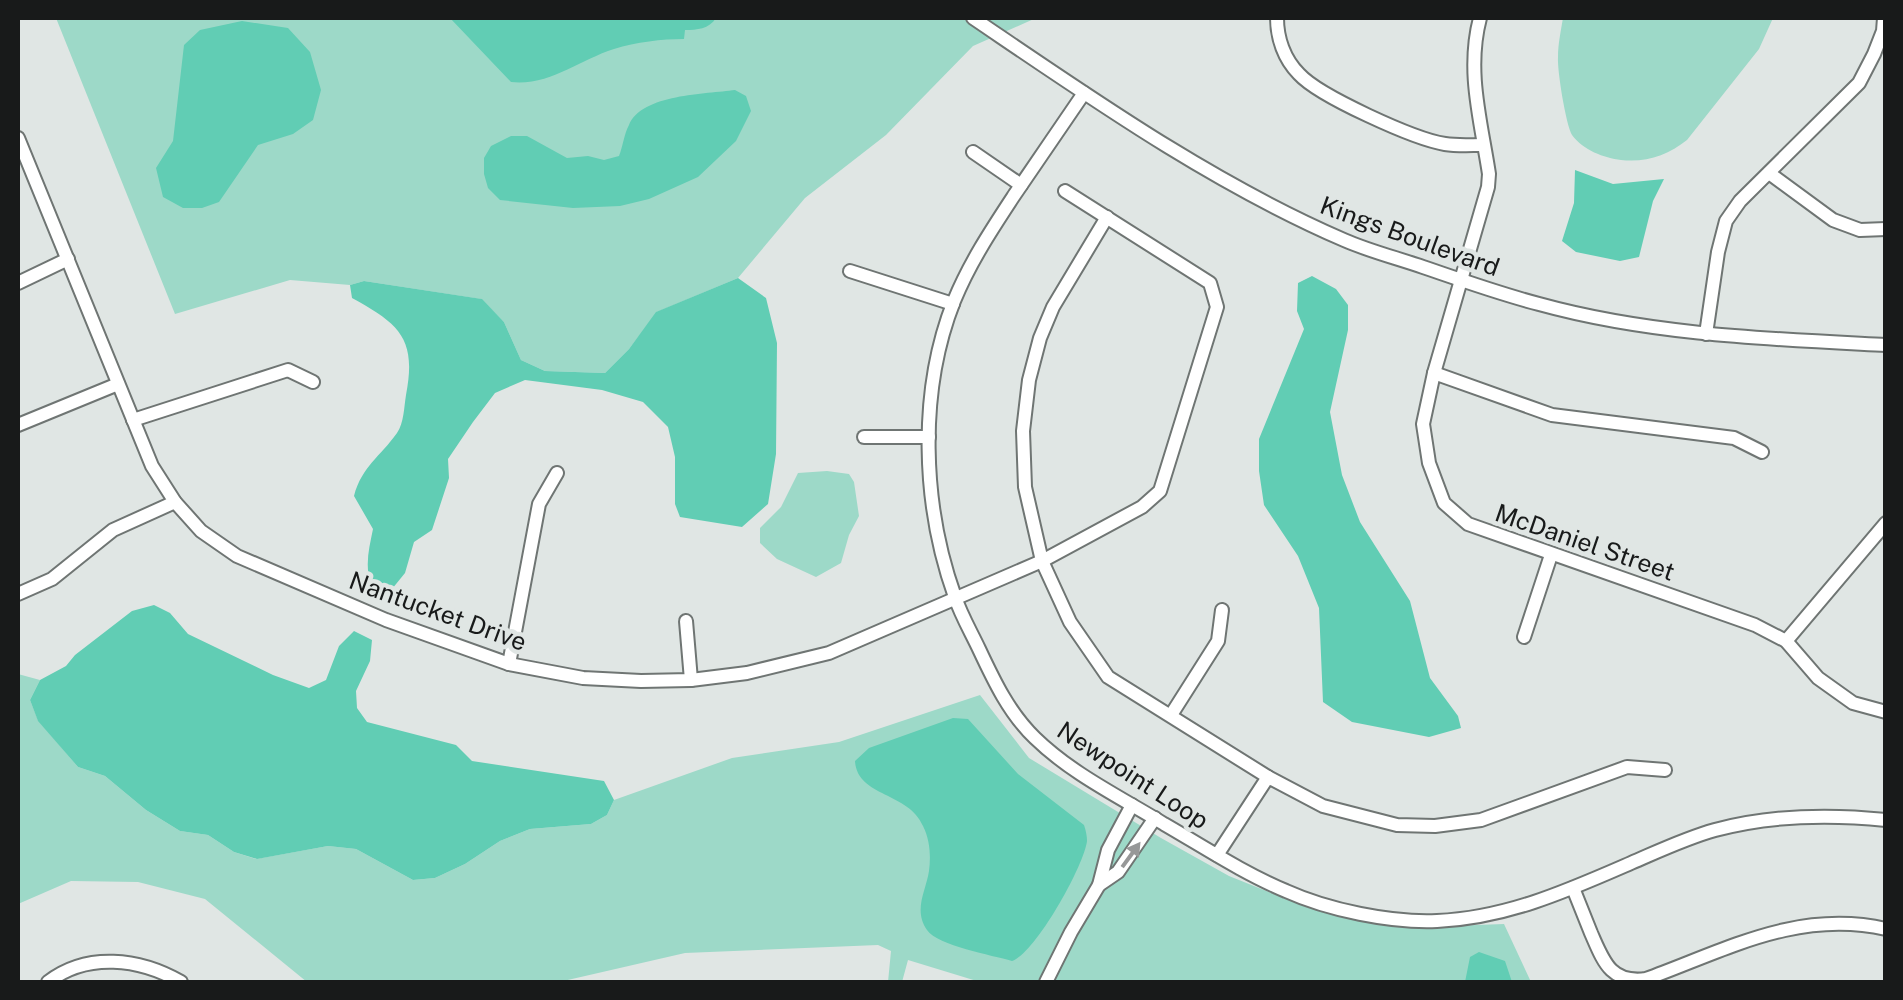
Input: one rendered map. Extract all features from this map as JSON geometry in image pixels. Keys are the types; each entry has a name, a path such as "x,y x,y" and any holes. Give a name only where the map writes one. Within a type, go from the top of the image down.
{"street":[{"name":"Kings Boulevard","path":"973,18 1084,93 1265,202 1346,241 1541,305 1615,320 1706,334 1886,345"},
{"path":"1277,18 1279,37 1288,58 1298,74 1316,89 1420,137 1446,145 1483,145"},
{"name":"McDaniel Street","path":"1480,18 1473,80 1488,187 1423,424 1430,463 1444,504 1468,524 1755,625 1786,640 1818,678 1853,703 1886,712"},
{"path":"1706,334 1726,221 1740,201 1859,83 1883,31 1884,18"},
{"name":"Newpoint Loop","path":"1084,93 974,257 953,304 938,354 929,437 937,532 955,598 1004,700 1032,736 1059,759 1132,805 1287,892 1389,918 1435,921 1512,910 1714,830 1762,820 1811,816 1886,820"},
{"name":"Nantucket Drive","path":"18,138 152,466 175,502 202,531 237,556 386,620 508,664 583,678 641,681 747,673 829,654 1042,561 1142,507 1160,491 1216,307 1210,283 1065,191"},
{"path":"973,152 1021,185"},
{"path":"1768,174 1833,220 1860,230 1886,229"},
{"path":"1107,217 1040,338 1028,380 1023,432 1025,487 1042,561 1070,622 1108,677 1268,777 1323,806 1397,825 1435,826 1480,820 1627,767 1665,770"},
{"path":"18,283 68,259"},
{"path":"850,271 953,304"},
{"path":"133,420 288,370 314,382"},
{"path":"1434,373 1552,415 1734,438 1762,452"},
{"path":"18,425 118,384"},
{"path":"864,437 929,437"},
{"path":"508,664 539,504 557,473"},
{"path":"18,594 52,579 113,530 175,502"},
{"path":"1786,640 1884,528"},
{"path":"1524,637 1551,555"},
{"path":"1171,716 1218,640 1222,610"},
{"path":"686,621 690,680"},
{"path":"1217,855 1268,777"},
{"path":"1046,982 1099,885 1108,850 1132,805"},
{"path":"1099,885 1118,872 1155,818"},
{"path":"1573,888 1606,966 1630,980 1646,979 1790,927 1841,923 1886,929"},
{"path":"48,982 63,970 94,962 128,962 164,972 180,982"}],"shaded area":[{"path":"56,18 1036,18 973,46 886,135 805,198 738,278 657,312 605,373 545,371 521,360 504,322 481,299 364,281 350,285 290,280 175,314"},
{"path":"450,18 716,18 706,27 685,30 684,39 622,47 552,76 511,82"},
{"path":"1563,18 1773,18 1759,49 1687,140 1656,157 1630,161 1594,152 1572,135 1558,64"},
{"path":"242,21 288,28 310,52 321,90 313,120 293,134 258,145 219,202 202,208 183,208 163,197 156,168 173,141 184,45 200,30"},
{"path":"735,90 746,96 751,111 736,141 698,177 649,199 620,206 573,208 500,200 488,188 484,158 491,146 511,136 527,136 567,158 588,156 604,160 619,156 629,125 647,107 676,97"},
{"path":"1575,170 1613,184 1664,179 1653,201 1639,257 1620,261 1576,252 1562,241 1574,203"},
{"path":"1312,276 1336,289 1348,305 1348,330 1330,412 1342,475 1360,522 1410,601 1430,678 1458,716 1461,728 1429,737 1352,722 1323,702 1319,608 1298,556 1264,505 1259,471 1259,439 1304,329 1297,311 1298,283"},
{"path":"738,278 766,298 777,343 776,454 768,504 742,527 680,517 675,504 675,457 668,427 643,402 602,390 525,380 495,393 448,459 449,478 432,530 414,542 405,573 392,589 372,587 368,565 373,529 354,496 367,469 399,429 409,359 401,335 382,316 352,298 350,285 364,281 482,299 504,322 521,360 545,371 605,373 629,349 656,312"},
{"path":"798,473 849,474 854,482 859,516 841,563 816,577 777,559 760,543 760,528 781,507"},
{"path":"154,605 170,613 188,634 309,688 326,680 339,646 354,631 372,640 370,661 356,691 357,708 367,722 456,745 472,761 604,781 614,800 607,815 591,824 530,829 500,841 435,878 413,880 356,849 328,846 257,859 234,852 208,835 180,831 146,810 105,776 78,767 38,721 30,700 40,680 66,666 132,611"},
{"path":"18,674 40,680 30,700 38,720 78,767 105,776 146,810 180,831 208,835 234,852 256,859 328,846 356,849 413,880 435,878 500,841 530,829 591,824 607,815 614,800 732,758 839,742 980,695 1029,758 1229,876 1309,908 1360,919 1423,927 1504,924 1531,982 980,982 908,960 902,982 888,982 891,951 878,945 685,953 559,982 307,982 205,899 138,882 71,881 18,904"},
{"path":"953,718 968,719 1018,774 1084,825 1086,831 1084,853 1057,908 1033,943 1012,961 953,945 927,930 921,915 930,865 925,831 907,807 864,782 855,761 869,748"},
{"path":"1479,952 1505,961 1512,982 1465,982 1470,957"}]}
